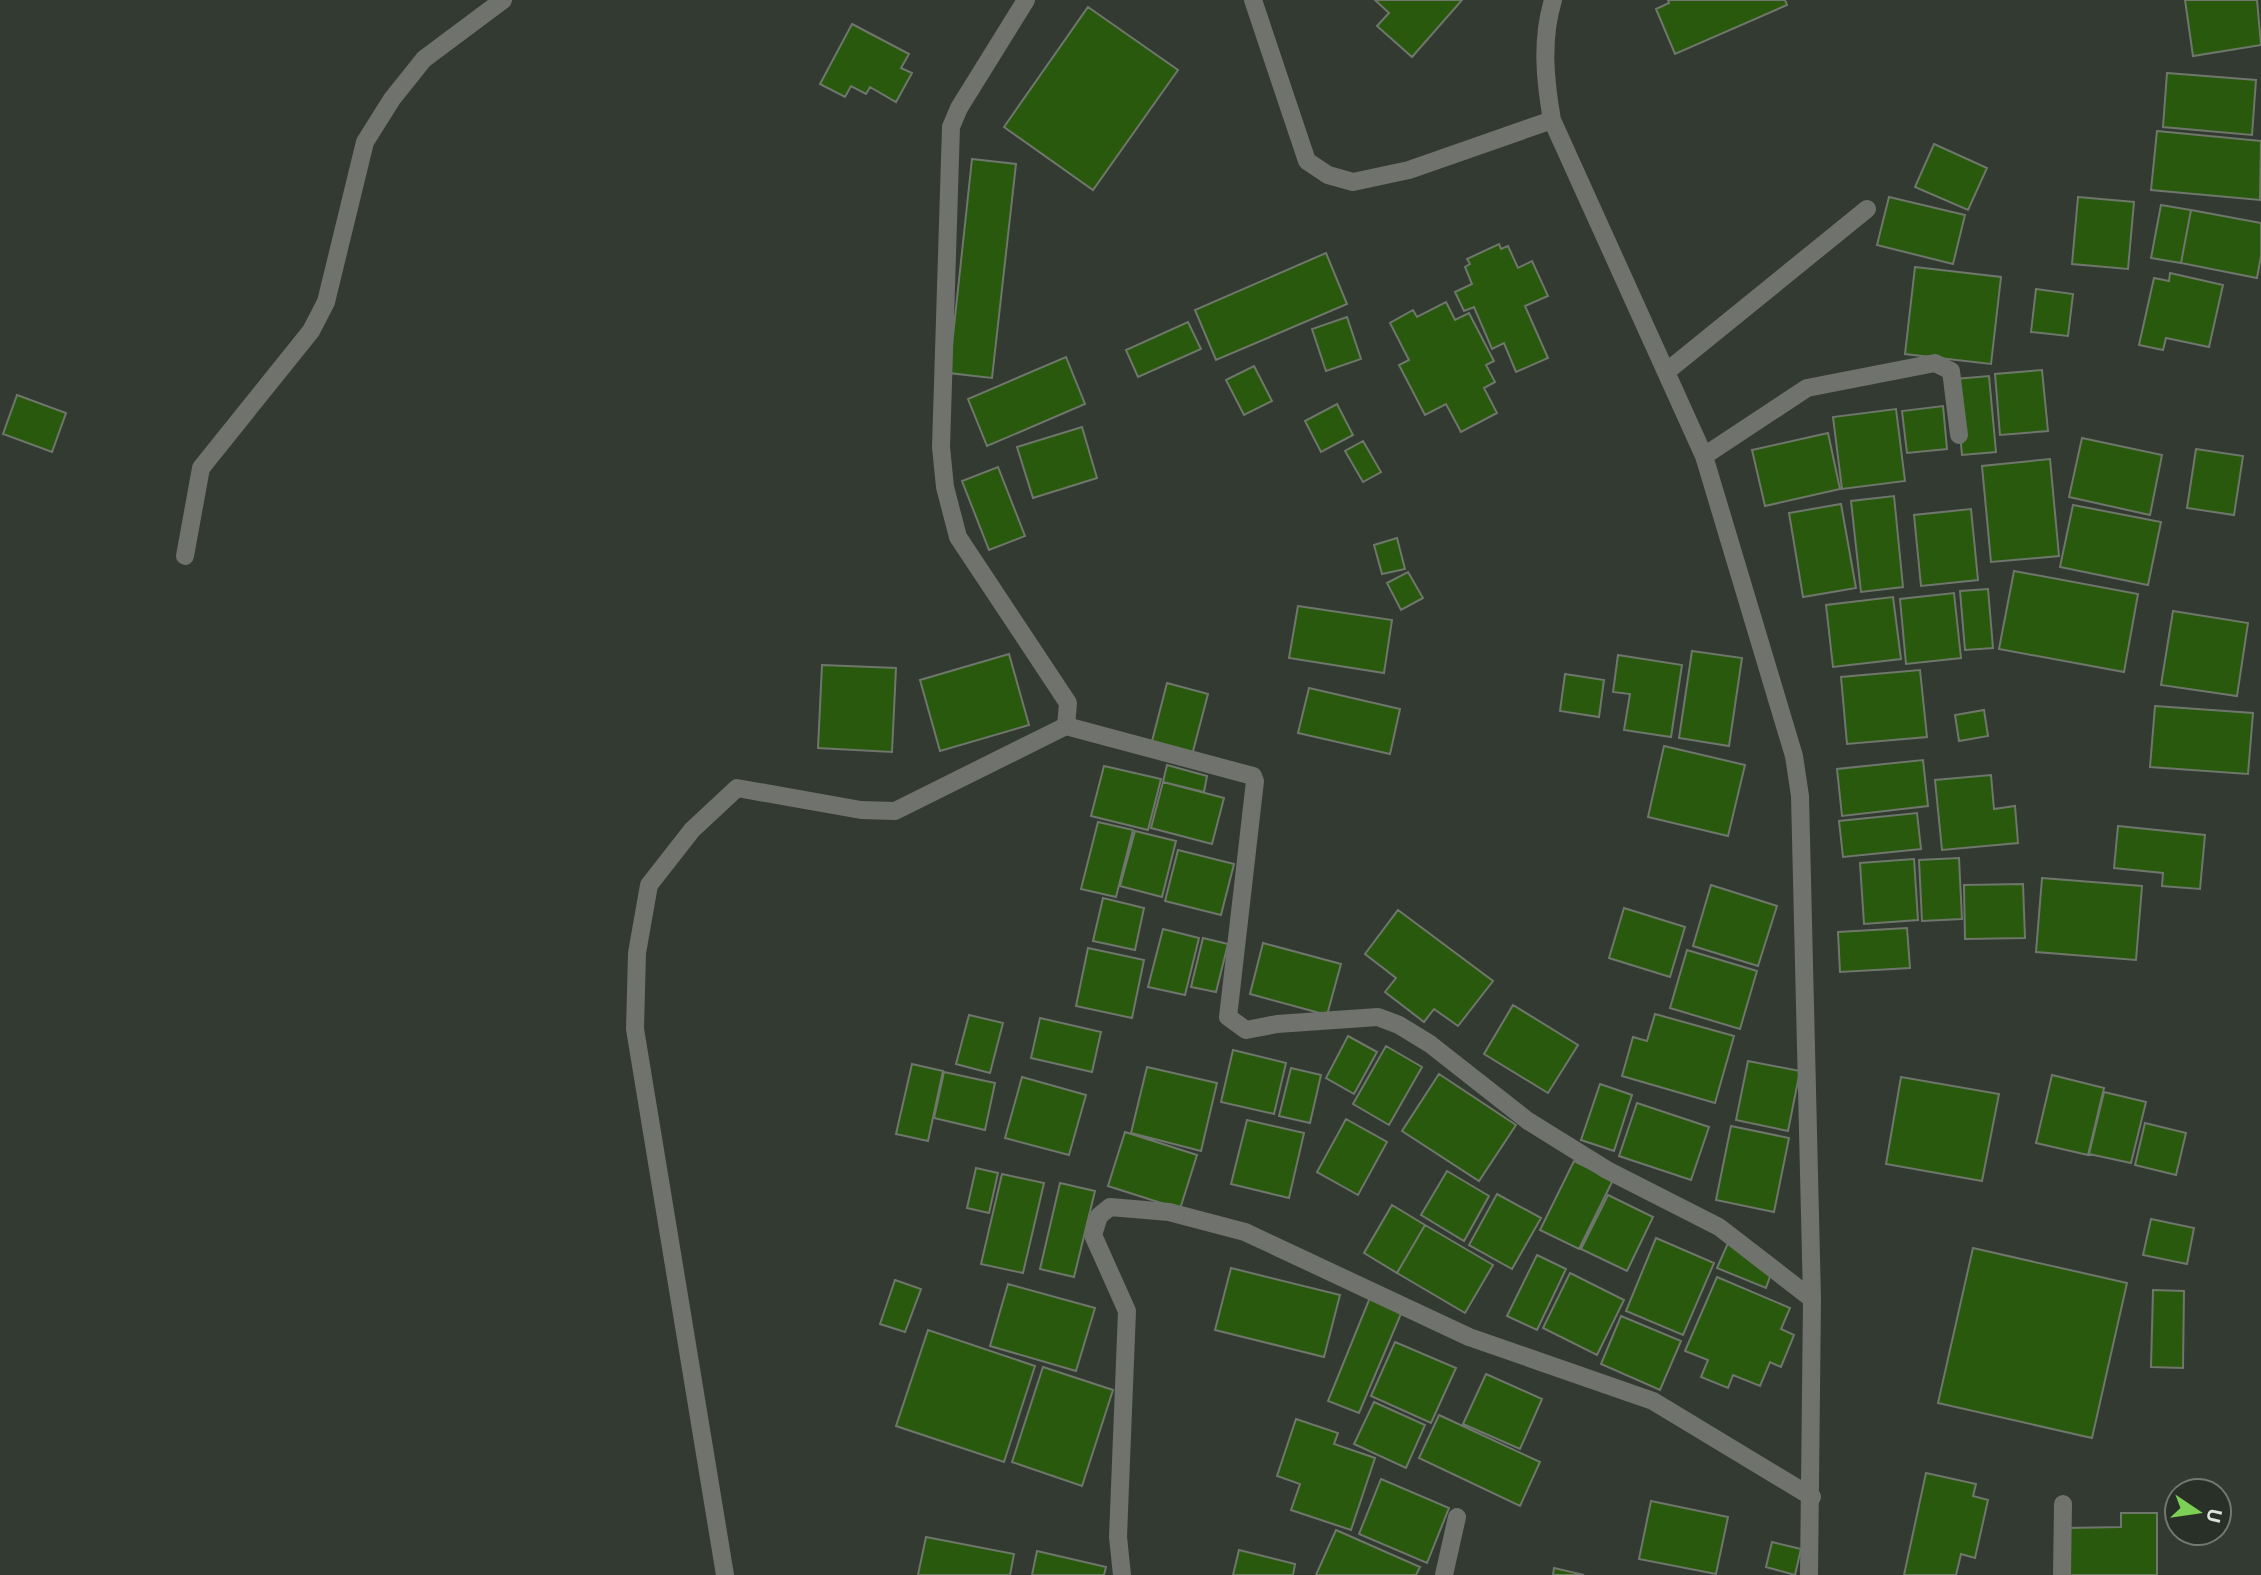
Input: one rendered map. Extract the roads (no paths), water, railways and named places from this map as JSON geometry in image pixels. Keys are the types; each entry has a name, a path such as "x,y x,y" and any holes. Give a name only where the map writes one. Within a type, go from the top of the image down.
{"street":[{"path":"185,556 201,468 311,331 326,302 365,142 392,99 424,59 503,0"},
{"path":"1026,0 959,108 951,127 941,447 945,487 958,537 1068,704 1066,726"},
{"path":"1254,0 1307,161 1340,181 1353,182 1409,170 1552,120"},
{"path":"1553,0 1546,24 1545,80 1552,120 1704,456 1783,717 1800,796 1812,1299 1812,1497 1809,1575"},
{"path":"1666,372 1867,209"},
{"path":"1704,456 1807,388 1934,363 1951,371 1959,435"},
{"path":"725,1575 635,1029 637,953 649,885 692,830 737,788 861,810 895,811 1066,726 1253,776 1255,780 1228,1017 1232,1022 1246,1030 1277,1024 1378,1017 1399,1025 1430,1044 1539,1128 1606,1170 1719,1227 1812,1299"},
{"path":"1122,1575 1118,1537 1127,1311 1093,1235 1099,1216 1110,1207 1169,1212 1245,1232 1469,1336 1653,1401 1812,1497"},
{"path":"2062,1575 2063,1504"},
{"path":"1444,1575 1457,1517"}]}
